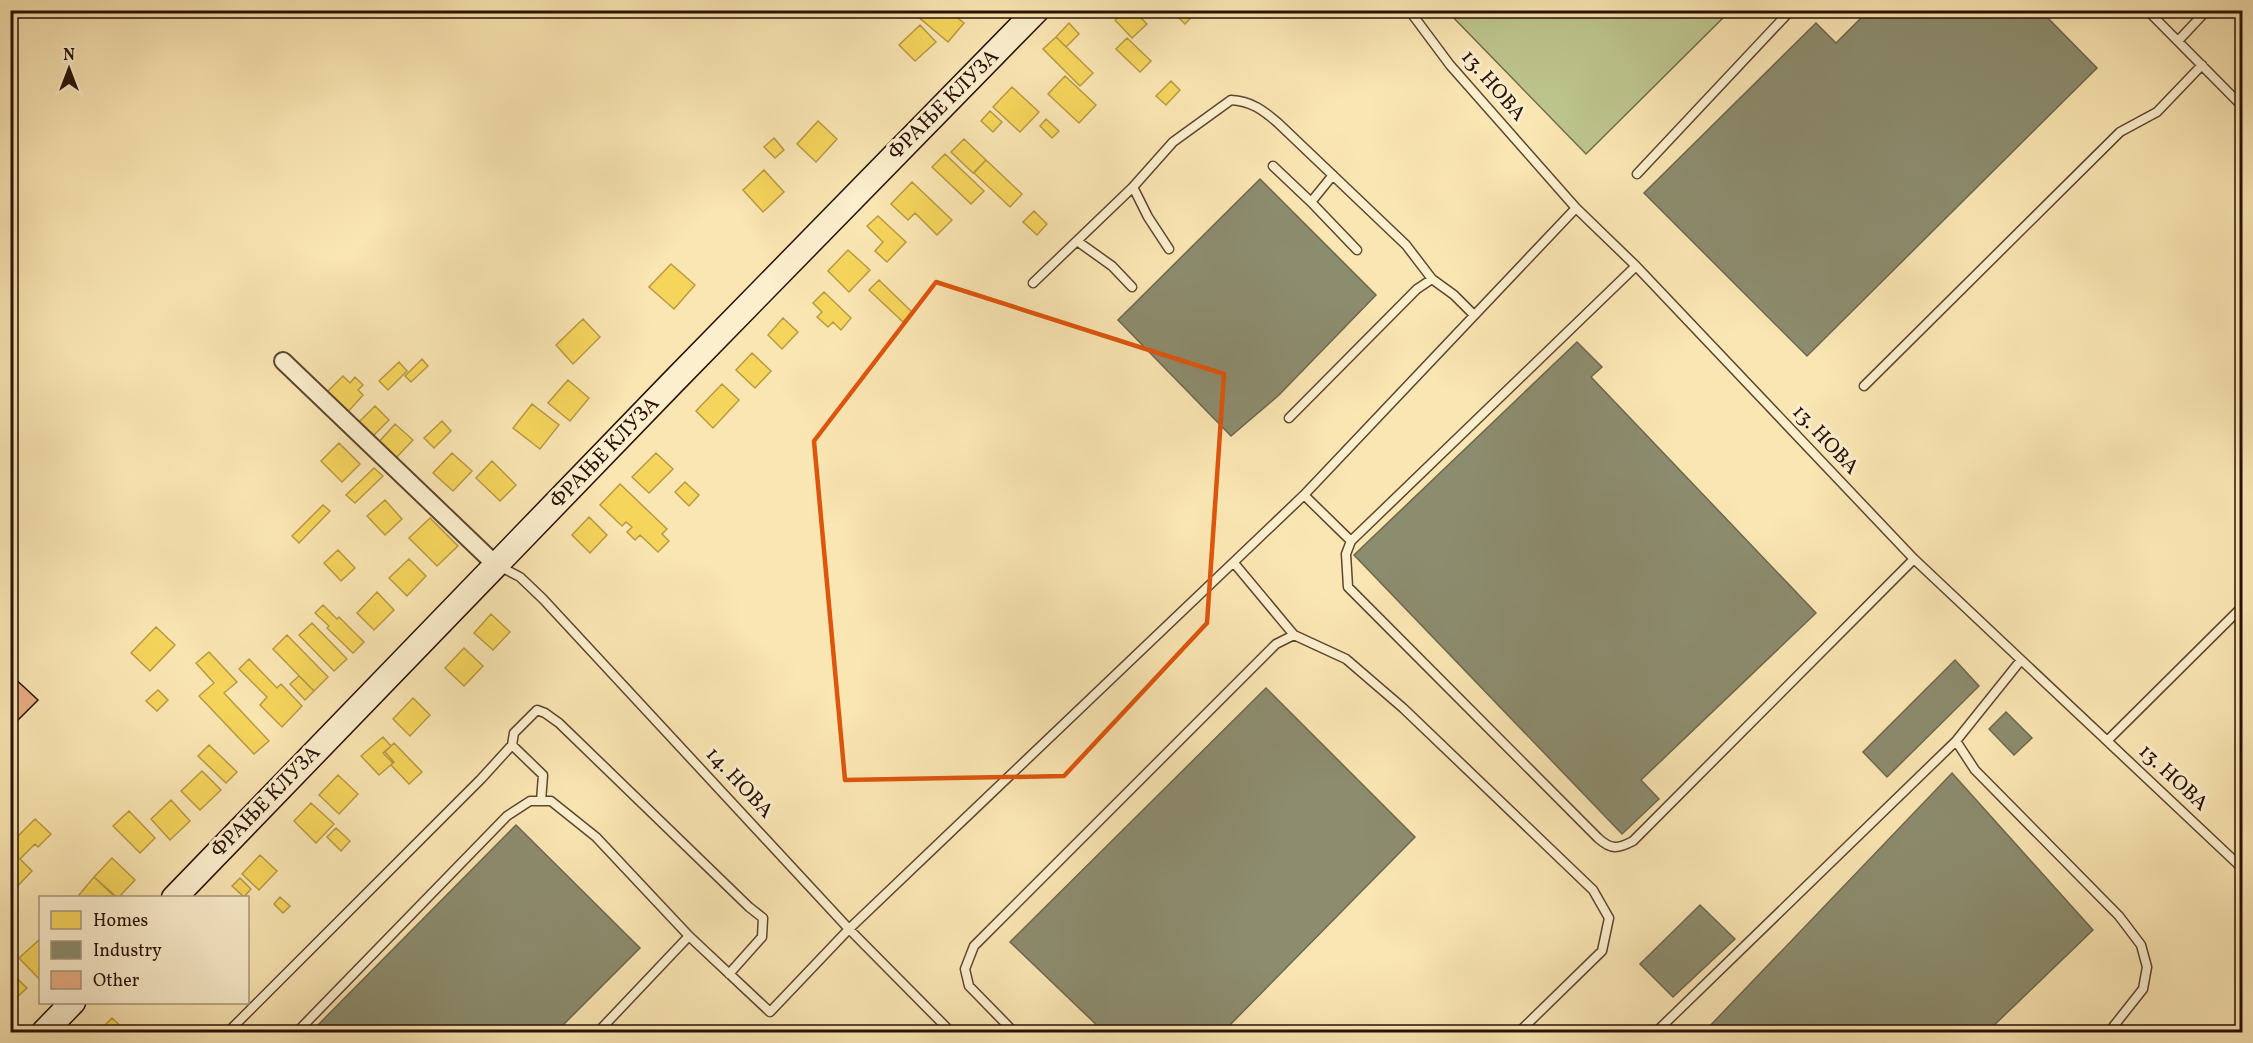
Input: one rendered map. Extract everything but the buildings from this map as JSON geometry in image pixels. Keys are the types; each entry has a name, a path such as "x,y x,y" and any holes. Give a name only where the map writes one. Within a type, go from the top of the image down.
{"main road":[{"name":"ФРАЊЕ КЛУЗА","path":"175,896 1037,10"},
{"path":"44,1032 71,1004"}],"street":[{"path":"283,361 496,565"}],"lane":[{"name":"13. НОВА","path":"1409,10 1450,65 1576,208 1636,266 1914,559 2242,868"},
{"path":"1637,174 1791,10"},
{"path":"2147,10 2242,106"},
{"path":"2178,41 2207,10"},
{"path":"1864,386 2120,132 2157,112 2202,66"},
{"path":"1033,283 1133,187 1173,142 1231,100 1245,101 1262,109 1333,175 1406,245 1432,279 1474,315"},
{"path":"1273,166 1357,250"},
{"path":"1311,202 1333,175"},
{"path":"1133,187 1160,238 1169,249"},
{"path":"297,1032 507,816 531,801 551,801 596,837 689,936 770,1012 849,929 1304,495 1576,208"},
{"path":"1077,241 1112,266 1132,287"},
{"path":"1636,266 1351,541 1346,554 1348,587 1598,838 1606,845 1621,847 1634,841 1914,559"},
{"path":"1289,418 1417,289 1432,279"},
{"path":"1304,495 1351,541"},
{"path":"1234,563 1294,635 1346,659 1403,708 1593,890 1609,918 1602,951 1519,1032"},
{"name":"14. НОВА","path":"496,565 520,577 543,599 849,929 951,1032"},
{"path":"2107,741 2242,607"},
{"path":"1014,1032 969,986 965,969 974,946 1276,644 1294,635"},
{"path":"1656,1032 1956,741 2021,660"},
{"path":"228,1032 481,779 512,745 514,733 537,710 559,723 749,907 764,918 762,937 729,974"},
{"path":"1956,741 1975,770 2119,916 2141,945 2147,967 2143,989 2109,1032"},
{"path":"512,745 543,776 541,801"},
{"path":"598,1032 689,936"}],"highlighted area":[{"path":"936,282 1224,374 1207,623 1064,776 845,780 814,441"}],"green space":[{"path":"1447,11 1730,11 1586,154"}]}
